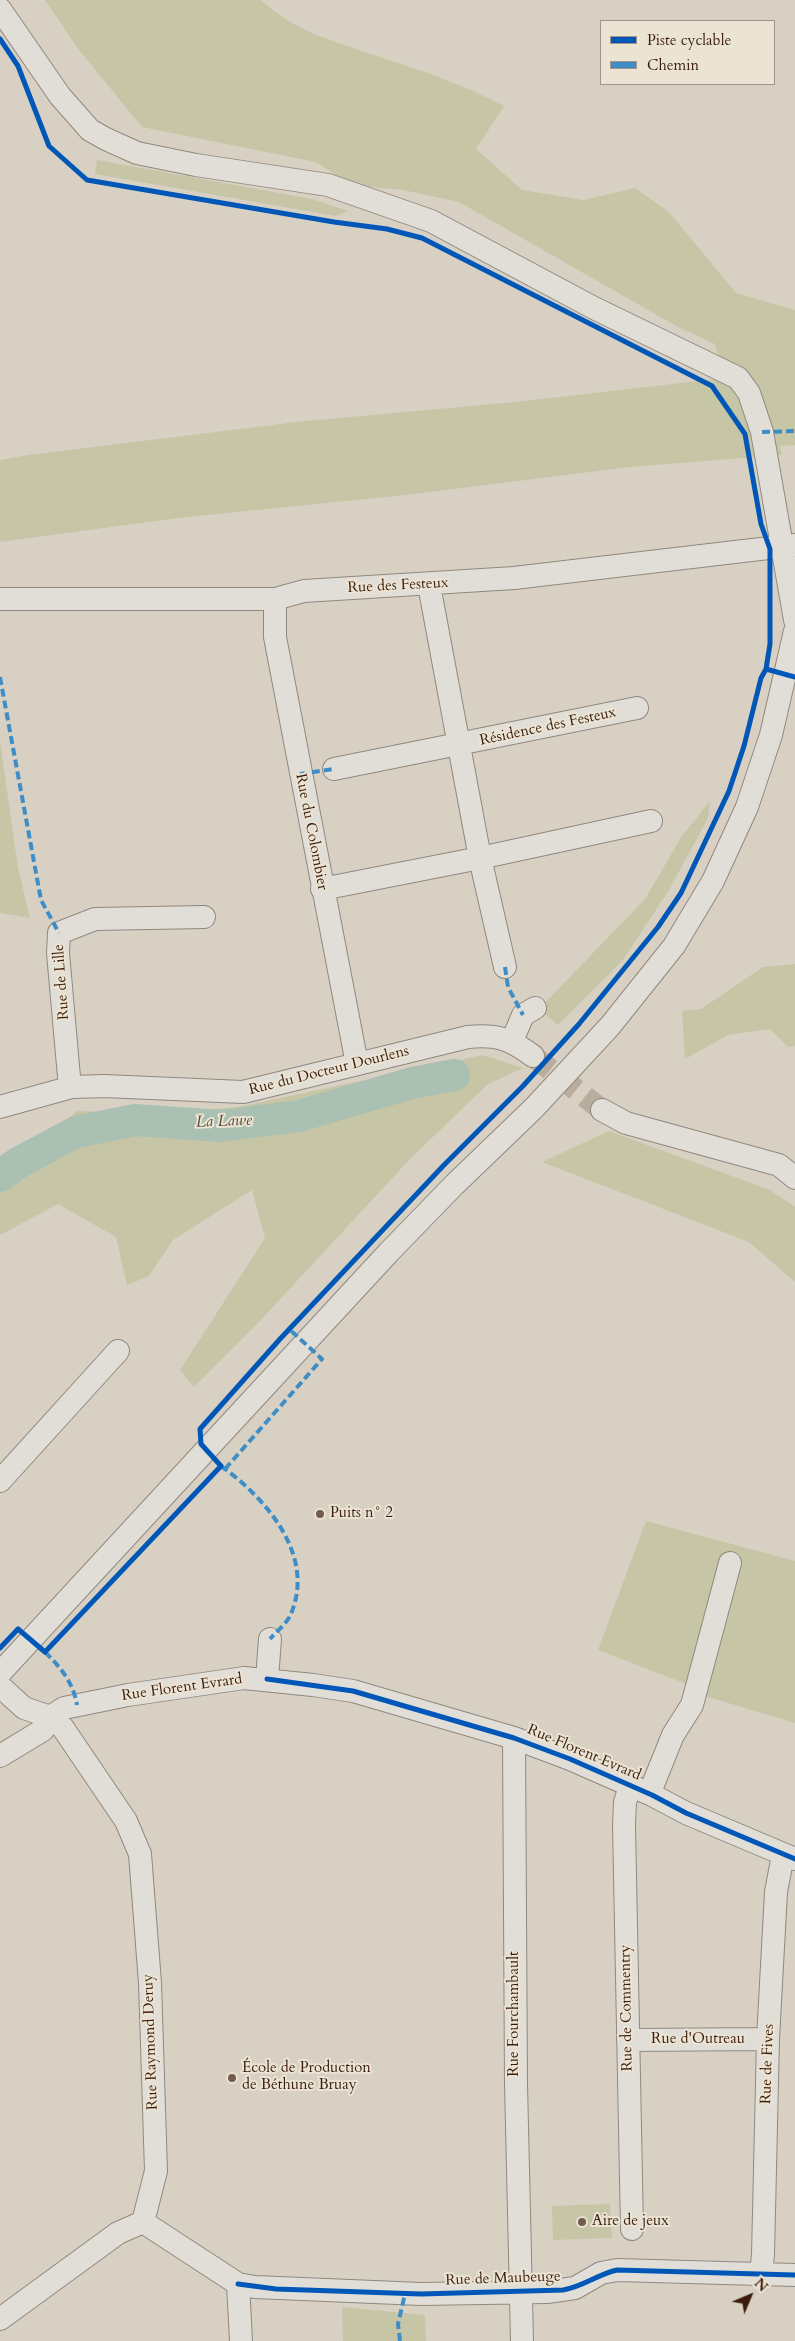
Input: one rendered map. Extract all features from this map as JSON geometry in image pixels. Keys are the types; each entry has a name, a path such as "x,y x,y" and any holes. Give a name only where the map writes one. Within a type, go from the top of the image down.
{"street":[{"path":"0,9 60,96 90,130 106,139 137,153 196,165 328,186 431,221 594,308 738,378 749,392 755,407 788,546 795,620"},
{"name":"Rue des Festeux","path":"0,599 275,599 304,591 514,578 788,546"},
{"name":"Résidence des Festeux","path":"429,584 480,858 505,966"},
{"name":"Rue du Colombier","path":"275,599 275,637 357,1064"},
{"path":"0,1674 390,1252 454,1185 534,1108 610,1026 674,946 713,881 747,807 771,735 795,631"},
{"name":"Résidence des Festeux","path":"334,769 458,746 637,708"},
{"path":"322,889 480,858 651,821"},
{"name":"Rue de Lille","path":"72,1087 69,1077 58,953 59,933 95,919 204,917"},
{"path":"512,1041 523,1015 535,1008"},
{"name":"Rue du Docteur Dourlens","path":"0,1107 72,1087 104,1086 243,1092 468,1037 488,1035 512,1041 533,1056"},
{"path":"602,1110 626,1124 779,1165 795,1178"},
{"path":"0,1481 118,1352"},
{"path":"652,1795 652,1787 674,1735 692,1706 730,1563"},
{"path":"267,1679 270,1639"},
{"name":"Rue Florent Evrard","path":"50,1717 64,1708 108,1698 244,1678 267,1679 353,1691 514,1738 570,1759 630,1787 652,1795 686,1813 789,1857"},
{"path":"0,1686 24,1708 50,1717 43,1730 0,1756"},
{"name":"Rue Raymond Deruy","path":"50,1717 64,1728 120,1813 140,1854 150,1983 156,2171 143,2222"},
{"name":"Rue Fourchambault","path":"514,1738 516,2065 522,2341"},
{"name":"Rue de Commentry","path":"630,1787 625,1802 624,1825 632,2229"},
{"name":"Rue de Fives","path":"761,2274 768,2039 776,1892 789,1857"},
{"name":"Rue d'Outreau","path":"628,2040 768,2039"},
{"path":"0,2319 118,2233 143,2222"},
{"name":"Rue de Maubeuge","path":"143,2222 238,2284 276,2288 387,2293 547,2292 575,2288 602,2274 617,2270 795,2275"},
{"path":"238,2284 241,2341"}],"green space":[{"path":"45,0 261,0 287,20 317,35 443,79 474,91 504,106 476,149 522,190 583,200 635,188 669,212 736,293 795,310 795,445 780,446 782,455 630,467 406,495 178,518 0,542 0,460 296,422 515,402 725,378 715,344 678,327 459,202 403,190 350,185 316,162 142,127 79,50"},
{"path":"97,160 312,199 348,211 336,216 95,174"},
{"path":"0,741 18,868 30,918 0,913"},
{"path":"710,801 708,818 669,890 623,960 558,1025 539,1009 645,899 682,836"},
{"path":"795,964 795,1046 788,1047 770,1029 728,1035 685,1059 682,1011 701,1009 763,967"},
{"path":"483,1055 523,1068 488,1084 410,1159 259,1322 194,1387 180,1370 265,1238 252,1190 173,1240 149,1276 127,1285 116,1237 58,1204 0,1235 0,1186 18,1182 76,1111 161,1113 238,1107"},
{"path":"609,1131 770,1190 795,1207 795,1282 749,1242 542,1162"},
{"path":"646,1521 795,1561 795,1723 695,1693 684,1683 598,1650"},
{"name":"Aire de jeux","path":"610,2204 612,2238 553,2240 552,2206"},
{"path":"342,2307 425,2315 426,2341 343,2341"}],"waterway":[{"name":"La Lawe","path":"0,1176 18,1163 76,1132 135,1120 221,1126 299,1116 412,1083 454,1075"}],"tunnel":[{"path":"533,1056 602,1110"}],"marked path":[{"path":"762,432 795,431"},
{"path":"0,677 41,900 59,933"},
{"path":"300,774 334,769"},
{"path":"505,967 508,987 523,1015"},
{"path":"225,1469 322,1359 289,1329"},
{"path":"221,1466 255,1495 270,1512 283,1531 292,1551 297,1572 297,1594 290,1616 270,1639"},
{"path":"45,1652 66,1676 73,1689 77,1705"},
{"path":"400,2341 398,2324 405,2294"}],"cycle path":[{"path":"0,39 18,66 49,146 87,180 334,222 387,229 422,238 712,386 745,434 761,524 770,549 770,644 766,669"},
{"path":"0,1648 18,1629 45,1652 221,1466 201,1444 200,1429 280,1339 444,1165 523,1086 579,1024 658,927 681,893 729,791 744,746 761,678 766,669 795,677"},
{"path":"267,1679 353,1691 514,1738 570,1759 652,1795 686,1813 795,1859"},
{"path":"238,2284 276,2289 421,2294 563,2290 617,2270 795,2275"}],"place":[{"name":"Puits n° 2","path":"320,1514"},
{"name":"École de Production de Béthune Bruay","path":"232,2078"},
{"name":"Aire de jeux","path":"582,2222"}]}
